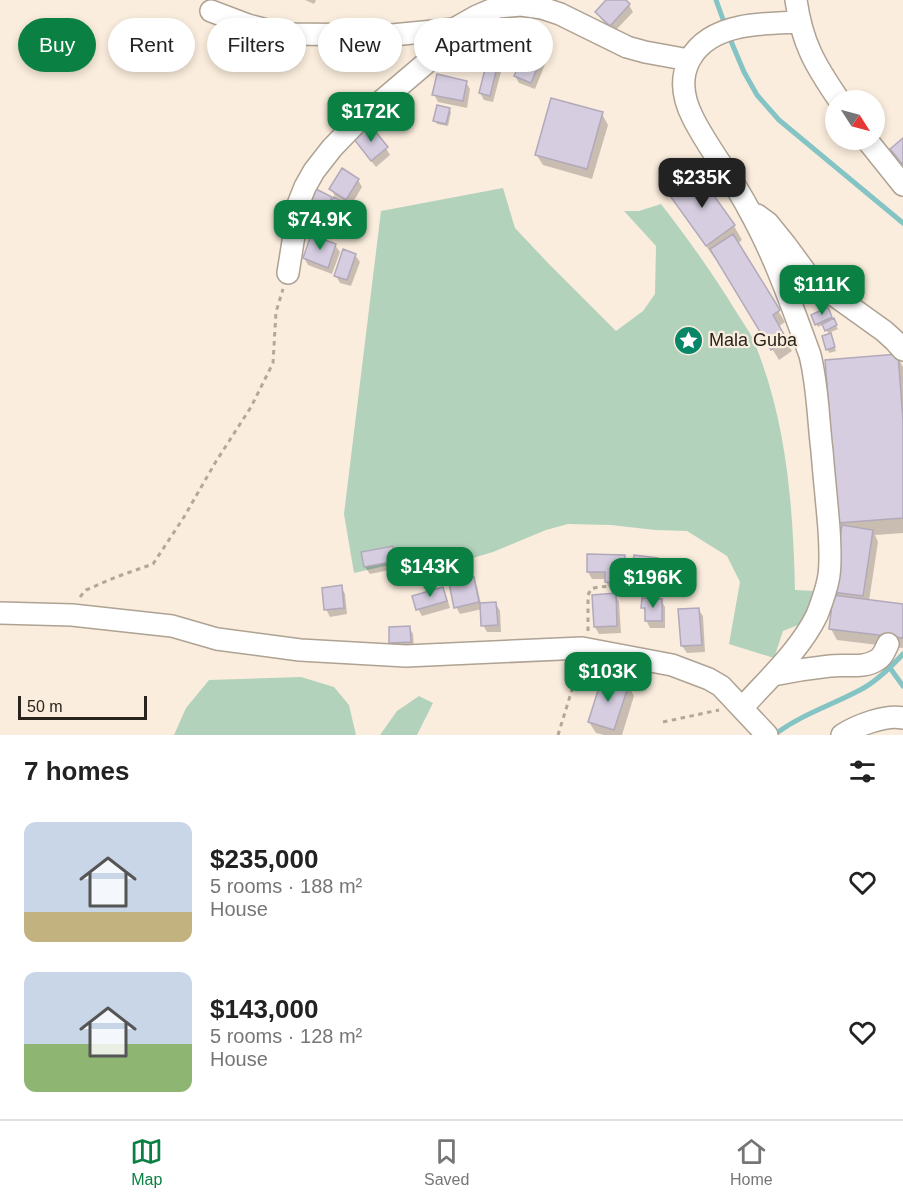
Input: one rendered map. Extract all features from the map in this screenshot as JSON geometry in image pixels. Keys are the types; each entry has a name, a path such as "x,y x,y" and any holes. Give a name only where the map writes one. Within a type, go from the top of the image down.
{"street":[{"path":"796,0 800,22 813,60 832,90"},
{"path":"473,18 498,7 521,5 542,8 560,14 627,47 689,60"},
{"path":"211,10 248,25 283,34 392,35 414,33"},
{"path":"742,708 798,644 817,614 827,588 830,563 826,500 813,368 798,323 776,267 749,209 701,132 687,105 684,79 689,60 699,48 715,36 743,26 800,22"},
{"path":"288,273 297,207 304,187 314,171 358,121 415,72"},
{"path":"875,150 903,185"},
{"path":"749,209 768,223 807,274 884,331 903,350"},
{"path":"0,614 72,615 172,626 217,639 300,650 406,656 582,648 672,665 698,674 721,686 766,734"},
{"path":"772,675 834,665 854,666 871,663 882,656 888,644"},
{"path":"842,735 872,722 893,717 903,718"}],"path":[{"path":"72,615 74,602 86,590 153,564 184,516 251,407 273,363 276,312 288,273"},
{"path":"663,722 716,710 742,708"}],"green space":[{"path":"503,188 515,228 616,331 643,311 655,294 656,246 624,211 639,211 661,204 710,271 749,332 766,374 781,434 790,496 795,590 816,591 803,623 783,631 774,658 729,644 740,582 727,556 687,531 568,524 456,563 422,581 416,559 354,573 344,514 381,211"},
{"path":"301,677 334,687 349,705 356,735 174,735 186,708 209,680"},
{"path":"419,696 433,703 417,735 380,735 397,711"}],"building":[{"path":"606,0 626,0 630,4 610,26 595,12"},
{"path":"484,72 496,72 490,96 479,93"},
{"path":"516,72 536,72 531,83 514,76"},
{"path":"437,74 467,81 463,101 432,95"},
{"path":"551,98 603,112 587,169 535,155"},
{"path":"437,105 450,108 446,124 433,121"},
{"path":"370,125 388,147 371,161 353,138"},
{"path":"903,138 903,165 890,149"},
{"path":"342,168 359,179 346,200 329,189"},
{"path":"697,172 735,225 706,246 668,193"},
{"path":"314,188 332,197 325,212 307,203"},
{"path":"334,197 353,207 345,225 325,216"},
{"path":"733,234 780,310 773,315 787,340 771,350 710,249"},
{"path":"311,235 336,244 328,268 303,258"},
{"path":"343,249 356,254 347,280 334,276"},
{"path":"828,307 832,317 815,325 811,315"},
{"path":"834,318 837,325 825,331 822,324"},
{"path":"831,333 835,347 826,350 822,336"},
{"path":"898,354 903,420 903,518 838,523 825,360"},
{"path":"842,525 873,530 863,596 832,592"},
{"path":"393,546 396,561 364,567 361,552"},
{"path":"587,554 625,555 624,583 605,582 605,572 587,572"},
{"path":"634,555 658,558 654,585 631,582"},
{"path":"474,577 479,602 454,608 449,583"},
{"path":"342,585 344,608 324,610 322,588"},
{"path":"443,587 447,601 416,610 412,596"},
{"path":"616,593 617,626 594,627 592,595"},
{"path":"833,595 903,604 903,638 829,629"},
{"path":"642,598 662,599 662,621 645,621 645,608 641,608"},
{"path":"496,602 498,625 481,626 480,603"},
{"path":"699,608 702,645 681,646 678,609"},
{"path":"410,626 411,642 389,643 389,627"},
{"path":"603,675 629,684 614,730 588,722"}],"waterway":[{"path":"716,0 725,25"},
{"path":"728,34 744,72 757,95 779,120 903,223"},
{"path":"774,735 805,716 866,687 903,654"},
{"path":"890,668 903,686"}],"place":[{"name":"Mala Guba","path":"688,340"}]}
